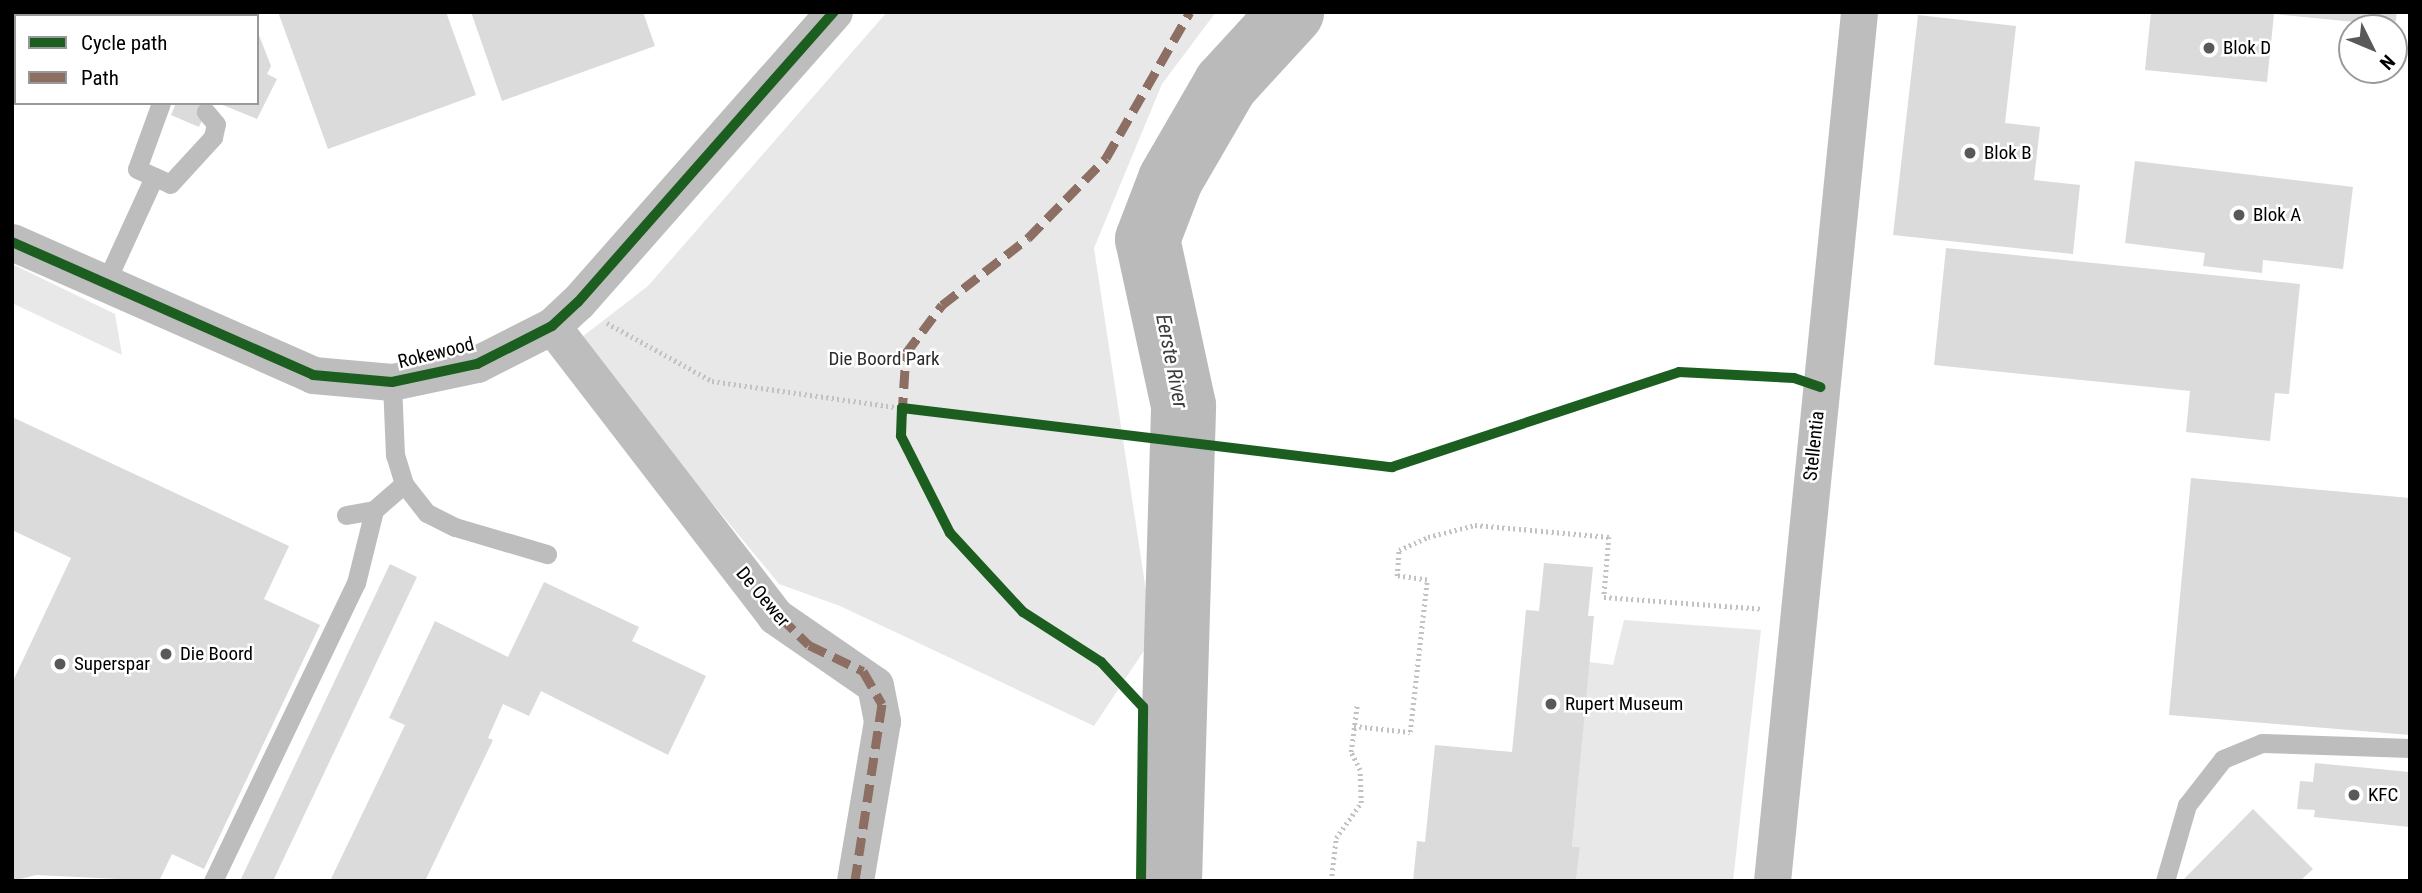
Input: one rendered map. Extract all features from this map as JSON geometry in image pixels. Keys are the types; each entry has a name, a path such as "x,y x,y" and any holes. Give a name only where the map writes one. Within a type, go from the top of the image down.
{"street":[{"name":"Rokewood","path":"12,242 313,375 392,382 477,364 565,314 834,12"},
{"name":"Stellentia","path":"1772,881 1859,12"},
{"name":"De Oewer","path":"565,314 775,616 875,685 883,721 855,881"}],"lane":[{"path":"105,284 154,177 161,105"},
{"path":"154,177 213,137 216,124 206,112"},
{"path":"392,382 395,455 404,484 427,513 455,527 547,554"},
{"path":"346,515 374,510 404,484"},
{"path":"213,881 356,583 374,510"},
{"path":"2165,881 2188,805 2223,760 2262,743 2410,748"}],"path":[{"path":"565,314 639,345 712,381 902,408"},
{"path":"1042,424 1270,454"},
{"path":"1354,726 1410,732 1427,579 1397,576 1399,550 1428,537 1475,525 1609,537 1604,597 1772,610"},
{"path":"1331,881 1336,838 1355,818 1362,795 1351,752 1357,705"}],"green space":[{"name":"Die Boord Park","path":"887,12 1216,12 1162,84 1094,248 1153,637 1094,726 840,606 779,584 578,340 648,286"},
{"path":"12,264 115,314 122,355 12,303"},
{"path":"1624,620 1761,630 1733,881 1576,881 1580,848 1572,847 1589,662 1613,665"}],"building":[{"path":"12,12 26,14 14,14 14,38"},
{"path":"57,12 149,12 104,14"},
{"path":"170,12 252,14 170,14"},
{"path":"278,12 446,12 476,95 328,149"},
{"path":"471,12 643,12 655,46 502,101"},
{"name":"Blok D","path":"2151,12 2397,12 2338,14 2338,20 2274,14 2267,82 2145,70"},
{"name":"Blok B","path":"1918,15 2016,26 2005,123 2040,127 2034,180 2080,185 2073,254 1893,235"},
{"path":"259,35 271,66 267,74 277,79 257,119 223,105 259,105"},
{"path":"175,105 209,105 199,127 171,115"},
{"name":"Blok A","path":"2135,161 2353,187 2343,269 2263,260 2262,273 2203,266 2205,253 2125,243"},
{"path":"1946,248 2300,284 2289,394 2275,393 2270,441 2186,432 2190,391 1934,365"},
{"name":"Die Boord","path":"12,417 289,546 264,599 320,625 204,869 172,854 159,881 36,875 12,881 12,683 71,558 12,530"},
{"path":"2191,478 2410,498 2410,735 2169,715"},
{"name":"Rupert Museum","path":"1544,563 1593,567 1588,616 1594,616 1572,847 1580,847 1576,881 1413,881 1417,841 1425,842 1435,745 1512,752 1526,610 1539,611"},
{"path":"390,564 417,577 273,881 240,881"},
{"path":"544,582 639,627 632,641 706,676 668,755 541,691 529,716 503,704 488,738 493,740 425,881 330,881 405,725 389,718 435,621 508,657"},
{"name":"KFC","path":"2315,763 2410,772 2410,827 2314,817 2315,810 2297,809 2300,781 2313,782"},
{"path":"2253,809 2313,869 2300,881 2182,881"}],"waterway":[{"name":"Eerste River","path":"1169,881 1183,405 1147,239 1170,179 1225,84 1291,12"}],"marked path":[{"path":"902,415 906,353 942,305 1028,238 1106,158 1190,12"},
{"path":"761,598 809,645 863,671 882,704 855,881"}],"cycle path":[{"path":"12,242 313,375 392,382 477,364 552,326 578,302 834,12"},
{"path":"1141,881 1143,707 1101,662 1023,612 950,533 901,436 902,408 1392,467 1679,372 1794,378 1820,387"}],"place":[{"name":"Blok D","path":"2209,48"},
{"name":"Blok B","path":"1970,153"},
{"name":"Blok A","path":"2239,215"},
{"name":"Die Boord","path":"166,654"},
{"name":"Superspar","path":"60,664"},
{"name":"Rupert Museum","path":"1551,704"},
{"name":"KFC","path":"2354,795"}]}
